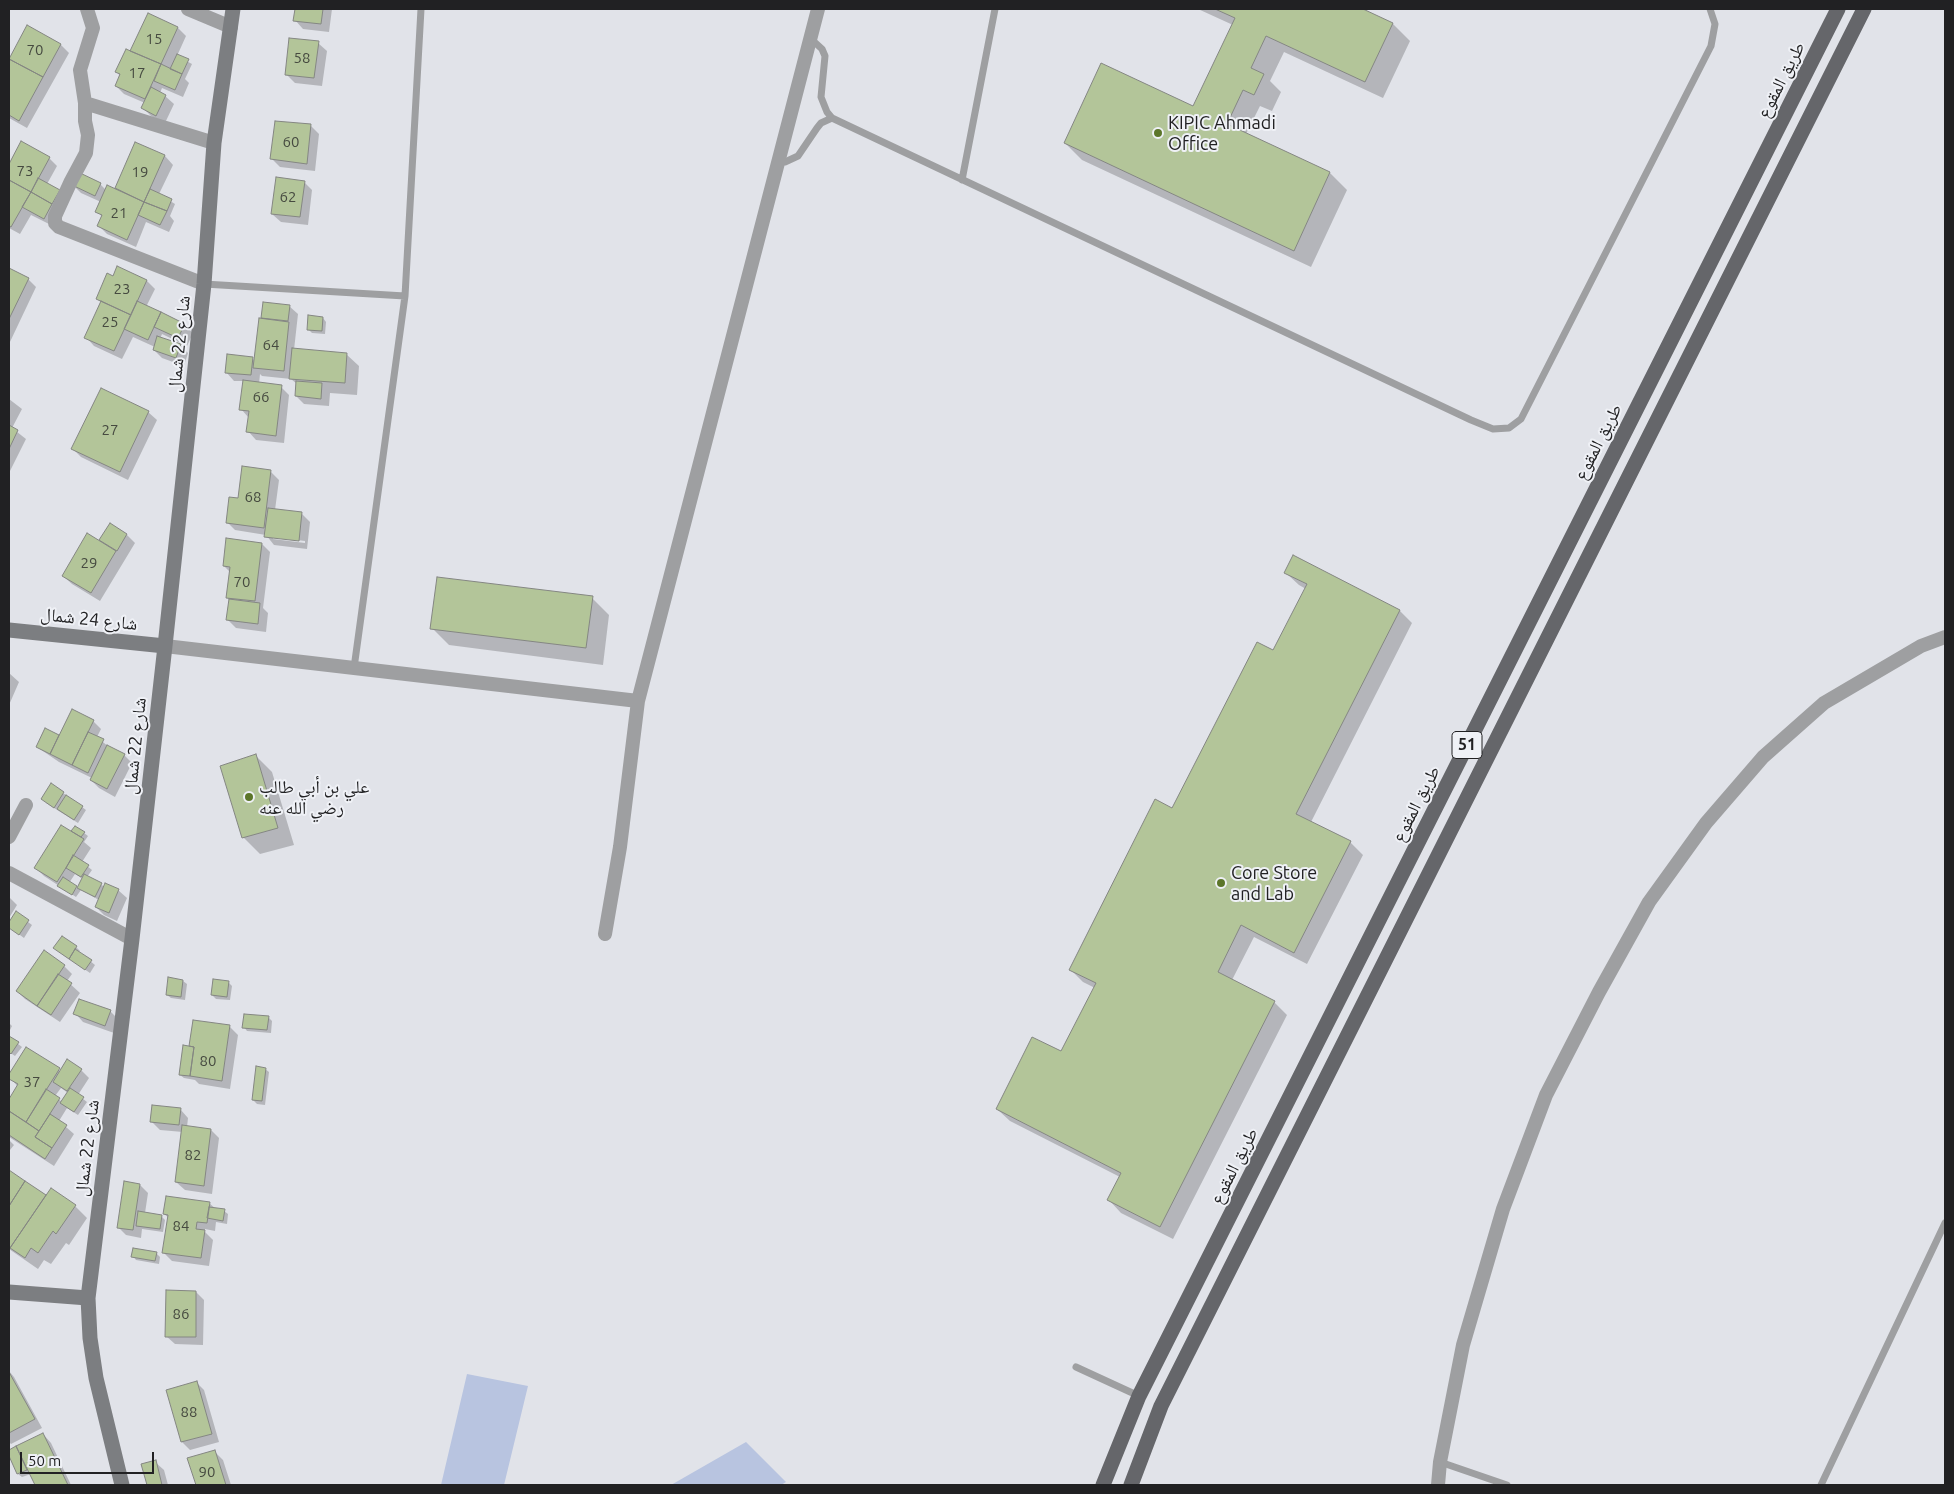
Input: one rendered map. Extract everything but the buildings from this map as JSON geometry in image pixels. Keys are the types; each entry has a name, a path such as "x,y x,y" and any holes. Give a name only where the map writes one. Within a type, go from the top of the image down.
{"main road":[{"name":"51","path":"1131,1485 1161,1406 1864,9"},
{"name":"طريق المقوع","path":"1101,1482 1139,1396 1835,12"}],"street":[{"path":"87,9 93,28 80,70 88,135 86,153 55,216 54,223 59,227 204,284"},
{"path":"188,9 231,27"},
{"name":"شارع 22 شمال","path":"122,1485 96,1378 90,1338 88,1298 132,940 165,646 204,284 214,143 234,9"},
{"path":"605,934 622,830 638,701 818,9"},
{"path":"85,103 214,143"},
{"name":"شارع 24 شمال","path":"9,630 165,646"},
{"path":"1438,1485 1440,1462 1463,1344 1506,1200 1546,1095 1599,992 1649,902 1706,823 1763,757 1824,703 1921,646 1945,637"},
{"path":"165,646 638,701"},
{"path":"9,838 26,805"},
{"path":"9,873 132,940"},
{"path":"9,1293 88,1298"}],"lane":[{"path":"354,668 405,296 421,9"},
{"path":"962,180 995,9"},
{"path":"810,38 822,49 825,56 821,97 826,112 832,118 1493,429 1509,428 1521,419 1711,46 1715,24 1710,9"},
{"path":"778,162 785,162 798,156 821,123 832,118"},
{"path":"204,284 405,296"},
{"path":"1821,1485 1945,1223"},
{"path":"1076,1367 1139,1396"},
{"path":"1440,1462 1507,1485"}],"shaded area":[{"path":"467,1374 528,1386 504,1485 441,1485"},
{"path":"746,1442 786,1482 781,1485 671,1485"}],"place":[{"name":"KIPIC Ahmadi Office","path":"1158,133"},
{"name":"علي بن أبي طالب رضي الله عنه","path":"249,797"},
{"name":"Core Store and Lab","path":"1221,883"}]}
